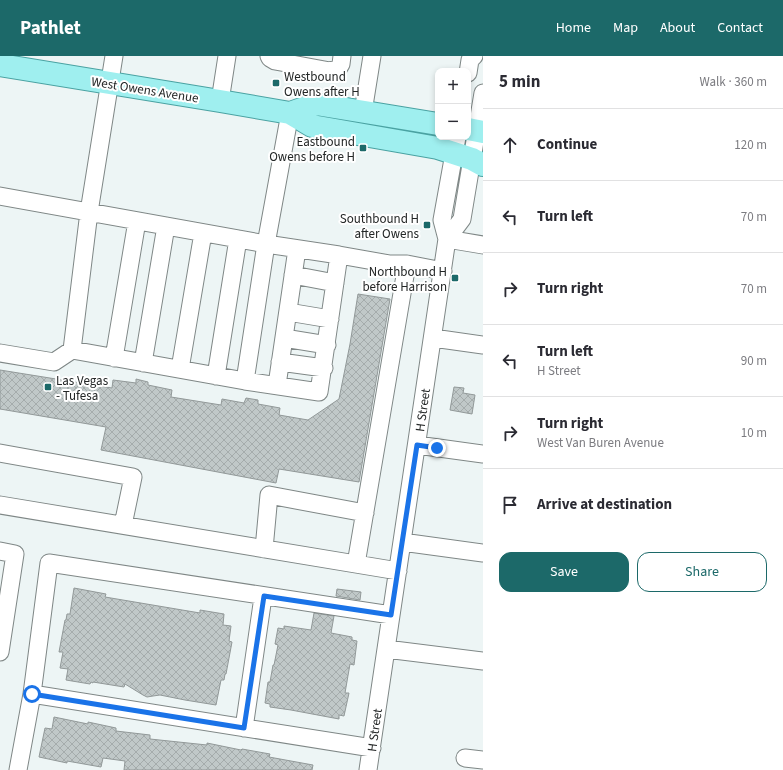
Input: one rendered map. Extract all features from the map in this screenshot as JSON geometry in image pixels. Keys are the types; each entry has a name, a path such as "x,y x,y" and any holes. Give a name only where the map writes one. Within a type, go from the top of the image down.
{"main road":[{"name":"West Owens Avenue","path":"0,65 290,113 312,126 438,148 471,144"},
{"name":"West Owens Avenue","path":"290,113 316,104 435,124"}],"street":[{"path":"72,350 89,212 114,56"},
{"path":"220,101 227,56"},
{"path":"269,56 274,62 304,61 330,71 338,69 341,64 342,56"},
{"path":"363,112 372,56"},
{"path":"469,68 470,60 474,56"},
{"name":"H Street","path":"368,770 443,271 447,239 442,220 471,144 483,93"},
{"path":"245,381 266,244 290,113"},
{"path":"0,196 266,244 390,264 407,264 443,271"},
{"path":"114,358 137,221"},
{"path":"143,363 166,226"},
{"path":"180,369 203,233"},
{"path":"216,376 238,239"},
{"path":"447,239 483,245"},
{"path":"277,386 297,249"},
{"path":"0,353 54,362 72,350 245,381 319,392 324,368 339,255"},
{"path":"356,564 407,264"},
{"path":"293,275 335,283"},
{"path":"288,312 330,319"},
{"path":"284,338 327,345"},
{"path":"433,338 483,345"},
{"path":"280,362 324,368"},
{"path":"417,445 483,454"},
{"path":"0,453 133,477 123,525"},
{"path":"264,549 270,495 365,513"},
{"path":"0,505 398,571"},
{"path":"402,542 483,553"},
{"path":"0,551 15,554 0,652"},
{"path":"18,770 32,694 50,563 391,615"},
{"path":"244,728 264,596"},
{"path":"386,649 483,661"},
{"path":"32,694 372,748"},
{"path":"465,758 483,760"}],"building":[{"path":"358,294 390,299 359,482 279,469 276,483 101,450 106,427 0,409 0,370 112,388 113,380 136,383 136,379 148,382 148,385 172,390 171,397 221,405 222,399 244,403 246,398 258,400 258,404 280,408 279,415 308,420 339,399"},
{"path":"454,387 464,388 463,393 475,395 472,414 450,410"},
{"path":"74,588 106,594 105,597 200,613 200,610 224,614 223,625 231,626 229,641 232,642 226,674 224,680 221,680 216,705 160,695 147,697 125,684 124,687 93,682 90,684 66,680 68,669 60,668 63,652 59,652 65,620 67,614 70,614"},
{"path":"337,589 361,592 360,600 336,596"},
{"path":"314,613 334,616 331,633 352,637 352,640 357,641 354,665 350,664 345,693 349,693 344,716 339,715 339,719 270,707 270,704 265,703 268,682 270,682 278,645 275,644 278,628 284,629 284,626 311,630"},
{"path":"54,717 116,728 116,731 150,735 150,739 207,745 207,743 270,754 269,757 313,765 312,770 124,770 125,761 103,758 101,767 67,761 67,763 39,757 45,728 52,729"}],"place":[{"name":"Westbound Owens after H","path":"276,83"},
{"name":"Eastbound Owens before H","path":"363,148"},
{"name":"Southbound H after Owens","path":"427,225"},
{"name":"Northbound H before Harrison","path":"455,278"},
{"name":"Las Vegas - Tufesa","path":"48,387"}],"route":[{"path":"32,694 244,728 264,596 391,615 417,445 437,448"}]}
